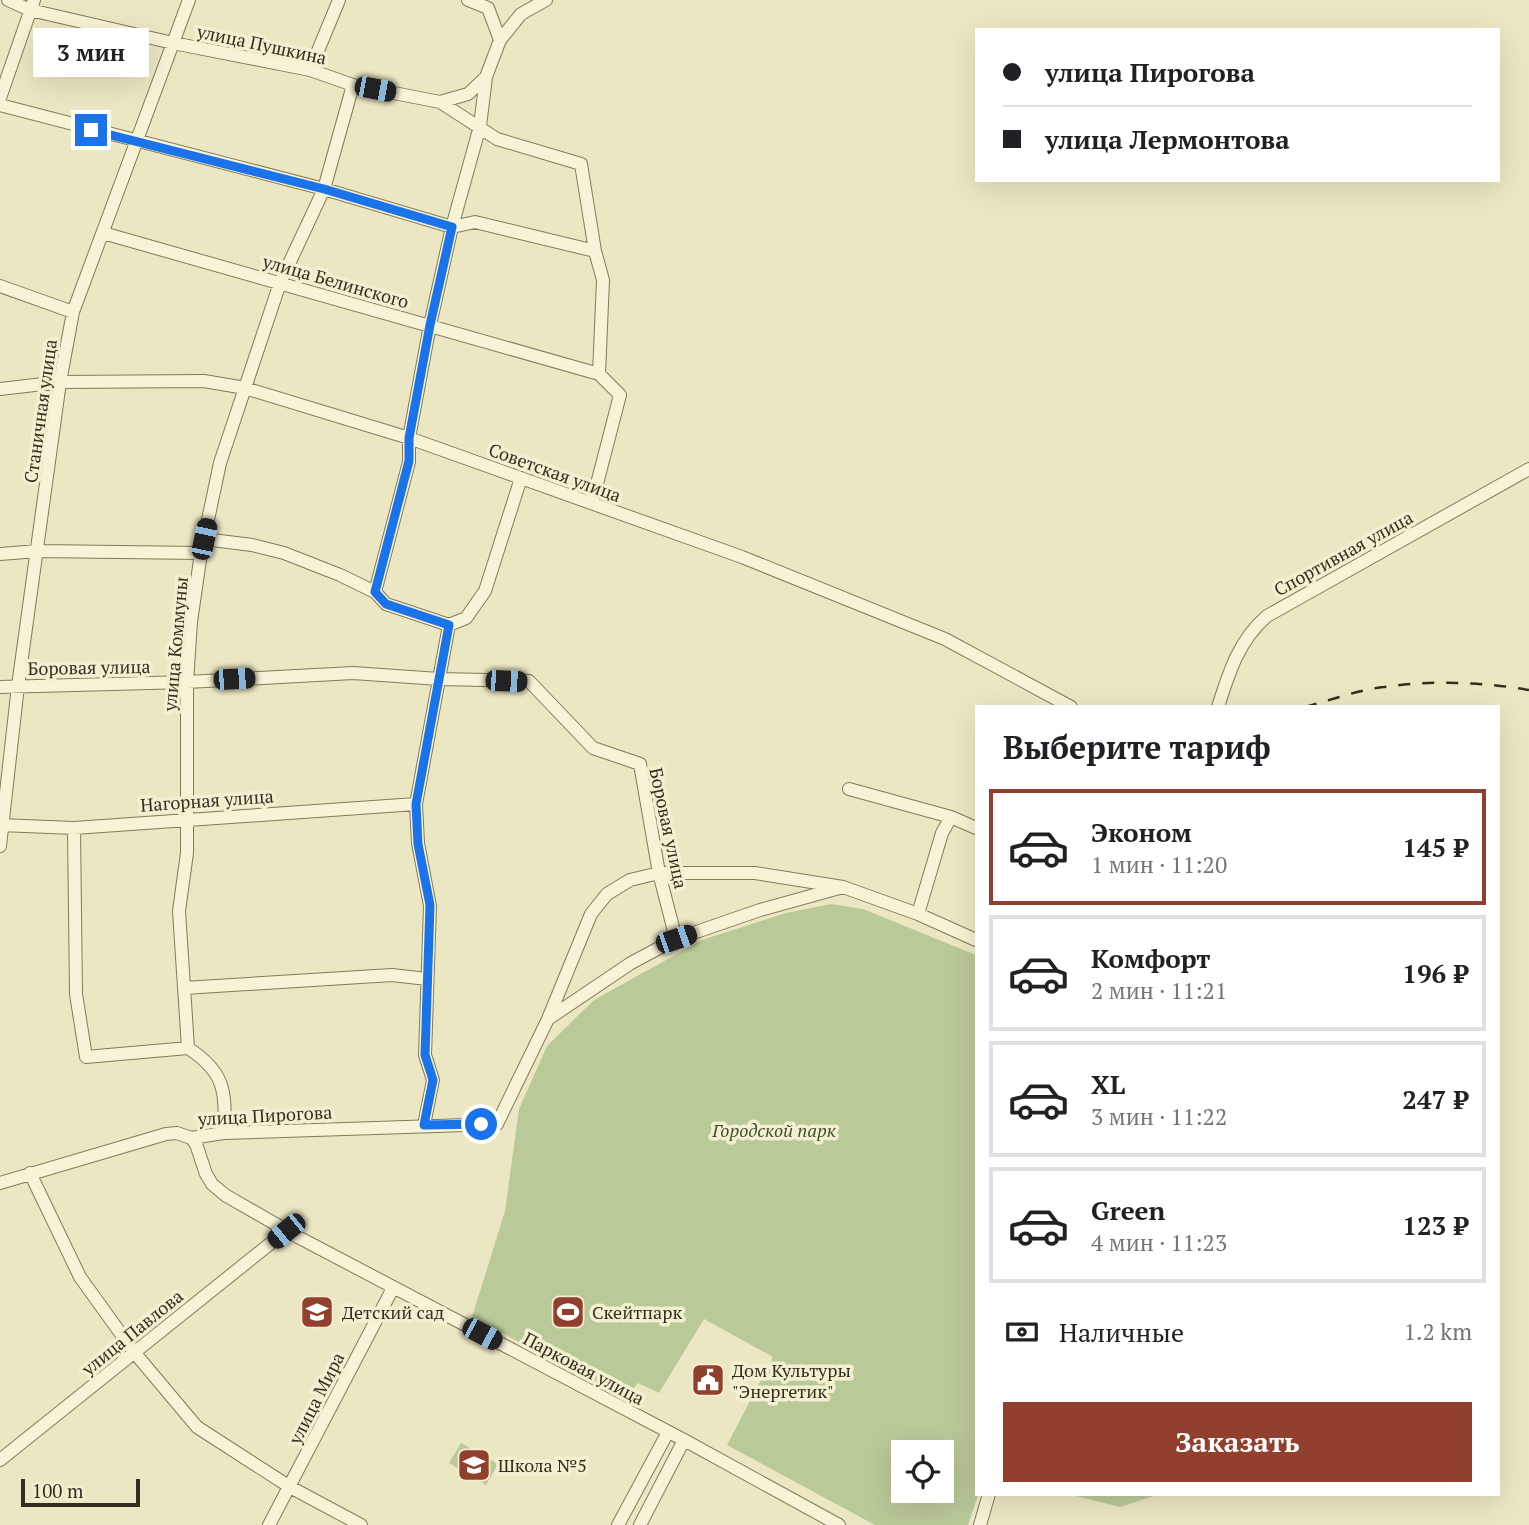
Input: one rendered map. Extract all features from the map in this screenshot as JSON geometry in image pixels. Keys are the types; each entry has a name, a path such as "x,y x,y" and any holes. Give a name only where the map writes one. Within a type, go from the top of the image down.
{"street":[{"name":"улица Пушкина","path":"8,0 173,43 310,70 353,85 440,102 498,139 581,164 595,251"},
{"name":"Станичная улица","path":"0,846 18,685 60,382 73,312 189,0"},
{"path":"310,70 339,0"},
{"path":"468,0 488,8 500,40"},
{"path":"375,592 409,461 409,438 430,325 452,227 481,126 486,77 500,40 521,14 546,0"},
{"path":"0,98 32,5"},
{"path":"440,102 468,94 486,77"},
{"name":"улица Коммуны","path":"188,1048 178,911 187,853 187,682 191,622 201,553 220,463 280,283 324,189 353,85"},
{"path":"0,105 324,189 452,227 475,222 595,251 603,280 599,374 620,395 592,503"},
{"name":"улица Белинского","path":"103,233 599,374"},
{"path":"0,286 73,312"},
{"name":"Советская улица","path":"0,389 60,382 204,381 245,388 409,438 779,572 945,639 1067,705"},
{"name":"Спортивная улица","path":"1219,705 1228,674 1241,646 1252,629 1267,616 1529,470"},
{"path":"204,539 252,545 284,553 375,592 386,604 449,625 466,618 485,591 521,478"},
{"path":"0,554 38,551 201,553"},
{"path":"424,1125 433,1080 425,1055 430,905 418,844 416,804 449,625"},
{"name":"Боровая улица","path":"0,687 187,682 353,673 529,681 593,748 640,764 659,873 676,939"},
{"path":"849,789 951,817 975,828"},
{"name":"Нагорная улица","path":"1,825 74,828 185,818 416,804"},
{"path":"918,914 942,833 951,817"},
{"path":"74,828 76,994 86,1057 188,1048 210,1064 217,1074 225,1110 224,1133"},
{"path":"548,1019 591,914 607,894 630,880 659,873 755,873 843,887 918,914 975,940"},
{"path":"548,1019 631,963 676,939 760,910 843,887"},
{"path":"184,988 392,975 427,978"},
{"name":"улица Пирогова","path":"0,1183 166,1134 177,1133 191,1138 224,1133 497,1124 548,1019"},
{"name":"Парковая улица","path":"191,1138 206,1174 219,1191 286,1231 684,1440 839,1525"},
{"path":"30,1173 80,1277 134,1352 197,1427 290,1487 361,1525"},
{"name":"улица Павлова","path":"0,1460 286,1231"},
{"name":"улица Мира","path":"269,1525 393,1288"},
{"path":"618,1525 668,1432"},
{"path":"640,1525 684,1440"},
{"path":"980,1525 988,1496"}],"green space":[{"name":"Городской парк","path":"831,904 863,909 975,955 975,1496 978,1496 968,1525 875,1525 727,1445 773,1357 704,1319 659,1393 638,1383 626,1398 472,1317 505,1211 519,1109 547,1046 594,1000 702,940 786,913"},
{"path":"461,1443 498,1464 486,1485 449,1463"},
{"path":"1076,1496 1154,1496 1120,1507"}],"railway":[{"path":"1312,705 1364,690 1420,683 1493,685 1529,690"}],"place":[{"name":"Детский сад","path":"317,1312"},
{"name":"Скейтпарк","path":"568,1312"},
{"name":"Дом Культуры \"Энергетик\"","path":"708,1380"},
{"name":"Школа №5","path":"474,1465"}],"route":[{"path":"91,130 324,189 452,227 409,438 409,461 375,592 386,604 449,625 416,804 418,844 430,905 425,1055 433,1080 424,1125 481,1124"}]}
